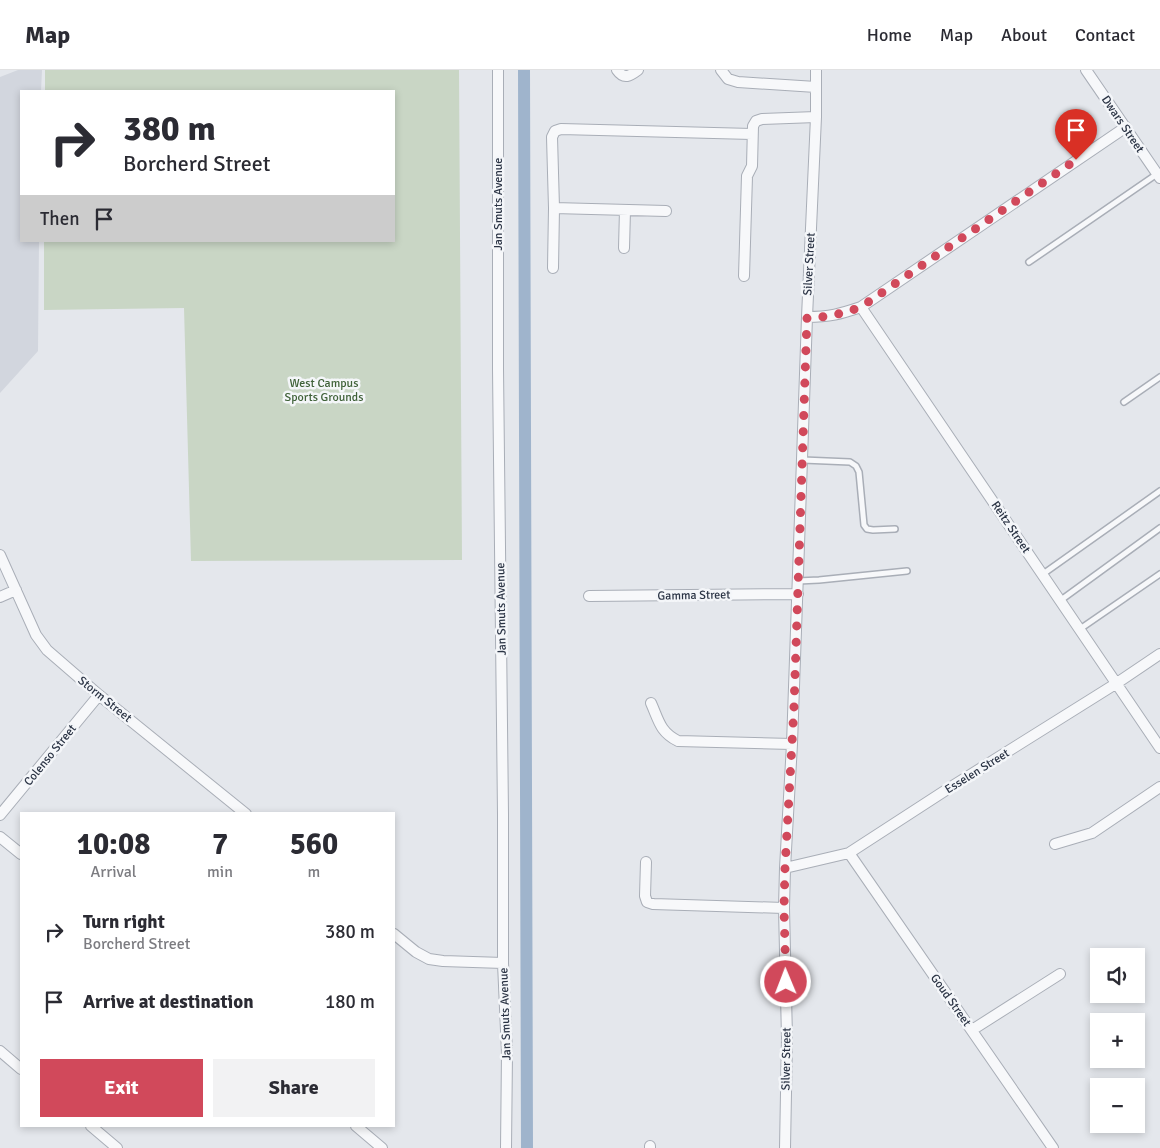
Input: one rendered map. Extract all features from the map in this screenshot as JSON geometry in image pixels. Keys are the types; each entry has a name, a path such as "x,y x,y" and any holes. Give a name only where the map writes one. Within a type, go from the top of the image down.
{"street":[{"name":"Jan Smuts Avenue","path":"498,70 498,369 503,963 507,1053 506,1148"},
{"path":"617,70 622,76 626,77 638,70"},
{"path":"721,70 728,79 738,82 816,87"},
{"name":"Silver Street","path":"785,1148 788,1038 784,908 785,868 798,594 816,118 816,70"},
{"name":"Dwars Street","path":"1086,70 1159,176"},
{"path":"744,276 747,176 752,166 753,126 759,120 816,118"},
{"path":"807,318 841,314 861,307 1126,127"},
{"path":"554,268 552,137 558,129 752,134"},
{"path":"554,208 666,211"},
{"path":"624,248 625,210"},
{"name":"Reitz Street","path":"861,307 1160,748"},
{"name":"Storm Street","path":"0,555 36,634 41,643 55,658 244,812"},
{"path":"0,597 16,590"},
{"name":"Gamma Street","path":"589,596 798,594"},
{"name":"Esselen Street","path":"785,868 849,852 1160,654"},
{"name":"Colenso Street","path":"0,815 99,695"},
{"path":"651,704 663,730 678,741 792,744"},
{"path":"1055,844 1092,833 1160,787"},
{"path":"0,837 20,853"},
{"name":"Goud Street","path":"849,852 1053,1148"},
{"path":"646,862 644,896 648,902 653,904 784,908"},
{"path":"395,935 416,952 429,959 503,963"},
{"path":"972,1030 1060,974"},
{"path":"0,1051 20,1068"},
{"path":"92,1127 117,1148"},
{"path":"357,1127 382,1148"}],"lane":[{"path":"1029,262 1159,176"},
{"path":"1124,402 1160,377"},
{"path":"803,460 850,462 856,466 859,472 864,525 867,529 873,530 895,529"},
{"path":"1043,574 1160,491"},
{"path":"1061,600 1160,528"},
{"path":"798,581 907,571"},
{"path":"1080,629 1160,574"}],"shaded area":[{"path":"18,70 42,70 41,90 20,90 20,242 39,242 38,351 0,393 0,77"}],"green space":[{"name":"West Campus Sports Grounds","path":"45,70 459,70 462,560 191,561 184,308 44,310 44,242 395,242 395,90 45,90"}],"waterway":[{"path":"524,70 527,1148"}],"route":[{"path":"786,982 785,868 794,707 807,318 841,314 861,307 1076,160"}]}
